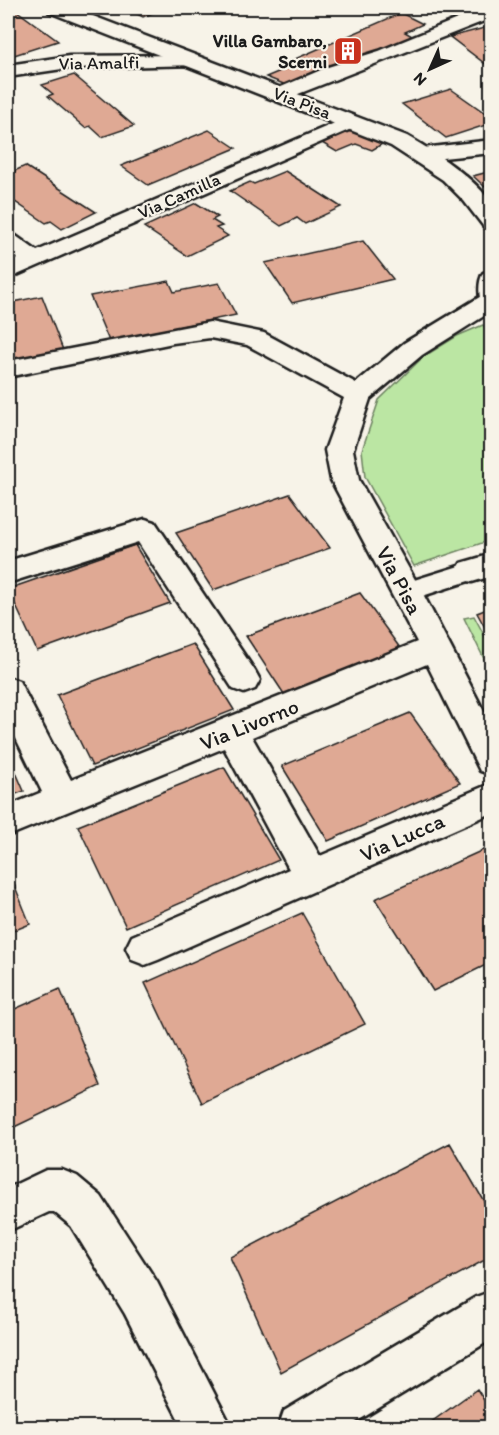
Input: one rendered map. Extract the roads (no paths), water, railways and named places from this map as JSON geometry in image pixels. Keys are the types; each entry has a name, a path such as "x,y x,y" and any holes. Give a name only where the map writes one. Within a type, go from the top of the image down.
{"street":[{"name":"Via Pisa","path":"56,8 351,122 423,154 468,190 492,222"},
{"path":"280,94 335,71 386,55 474,12"},
{"name":"Via Amalfi","path":"8,71 69,62 192,61"},
{"name":"Via Camilla","path":"8,272 351,122"},
{"path":"423,154 492,146"},
{"path":"8,241 35,260"},
{"path":"8,369 173,335 210,330 255,339 358,395 413,349 491,300 492,278"},
{"name":"Via Pisa","path":"358,395 339,450 345,480 407,592 492,761"},
{"name":"Via Livorno","path":"8,572 145,529 244,680"},
{"path":"407,592 482,568"},
{"name":"Via Livorno","path":"8,821 435,648"},
{"path":"8,690 63,799"},
{"path":"232,732 312,876"},
{"name":"Via Lucca","path":"145,948 492,797"},
{"path":"8,1210 46,1191 62,1191 86,1211 141,1298 209,1428"},
{"path":"301,1428 492,1313"}],"place":[{"name":"Villa Gambaro, Scerni","path":"348,51"}]}
